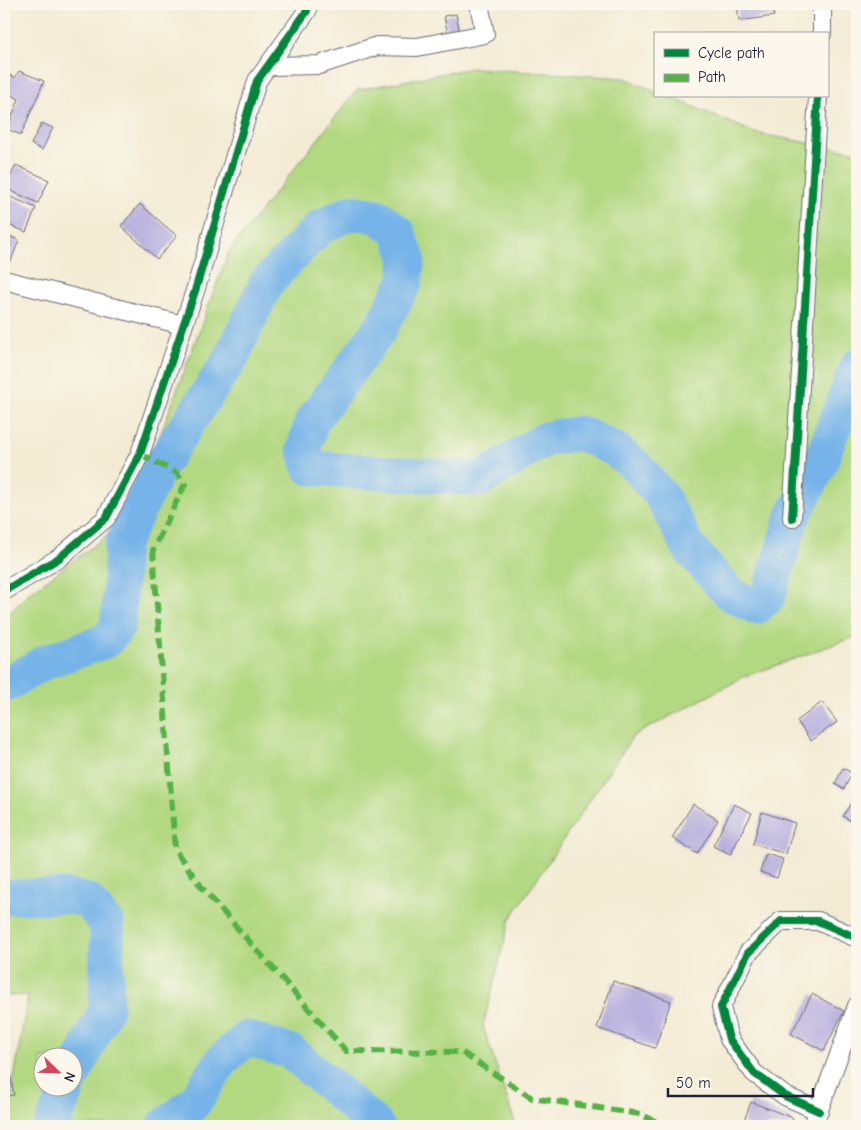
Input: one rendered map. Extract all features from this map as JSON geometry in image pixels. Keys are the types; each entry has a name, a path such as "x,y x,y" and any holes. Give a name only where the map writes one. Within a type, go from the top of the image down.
{"street":[{"path":"4,591 59,558 106,518 140,454 184,325 257,81 307,11 306,4"},
{"path":"269,66 319,66 377,46 417,47 485,34 478,4"},
{"path":"822,4 822,32"},
{"path":"792,518 818,98"},
{"path":"4,280 184,325"},
{"path":"857,938 818,921 781,921 748,953 721,1007 729,1039 754,1073 816,1119 857,1006"}],"green space":[{"path":"472,68 625,78 654,91 654,98 673,98 755,133 857,152 857,636 744,677 633,736 510,919 483,1026 516,1126 6,1126 28,995 4,996 4,619 29,593 107,536 161,433 229,251 357,90"}],"building":[{"path":"737,4 772,4 774,16 739,21"},
{"path":"456,14 460,33 448,35 444,16"},
{"path":"19,71 44,81 21,135 7,129 19,99 7,93 9,91 4,88 5,72 15,78"},
{"path":"42,123 53,128 42,150 31,144"},
{"path":"16,165 49,180 38,203 5,188"},
{"path":"4,194 36,208 26,232 4,223"},
{"path":"140,204 177,236 157,259 121,226"},
{"path":"4,234 19,240 11,261 4,258"},
{"path":"822,702 837,722 811,741 797,721"},
{"path":"843,768 852,773 844,789 835,784"},
{"path":"857,794 857,825 843,816"},
{"path":"693,804 718,820 697,854 672,838"},
{"path":"734,804 752,813 730,855 713,846"},
{"path":"762,812 795,823 786,854 753,844"},
{"path":"766,854 783,859 777,878 760,872"},
{"path":"613,981 671,1001 655,1048 597,1028"},
{"path":"812,994 844,1011 824,1051 791,1034"},
{"path":"4,1049 6,1049 14,1095 4,1096"},
{"path":"751,1102 793,1118 790,1126 752,1126 743,1123"}],"waterway":[{"path":"4,686 45,662 106,641 118,626 122,544 160,466 231,358 267,282 319,228 351,212 377,216 398,232 408,259 405,282 380,329 312,421 304,448 310,468 481,479 545,439 580,433 616,450 639,469 662,497 690,549 730,594 756,607 768,597 792,518 819,466 857,366"},
{"path":"4,897 66,896 88,901 107,924 106,1009 82,1058"},
{"path":"164,1126 194,1103 223,1059 247,1038 291,1052 377,1126"},
{"path":"51,1126 64,1098"}],"marked path":[{"path":"140,454 177,473 185,484 153,550 175,850 203,889 346,1051 461,1052 532,1098 640,1114 665,1126"}],"cycle path":[{"path":"4,591 59,558 106,518 140,454 195,291 257,81 307,11 306,4"},
{"path":"792,518 818,98"},
{"path":"819,1111 785,1096 754,1073 729,1039 721,1007 748,953 781,921 818,921 857,938"}]}
